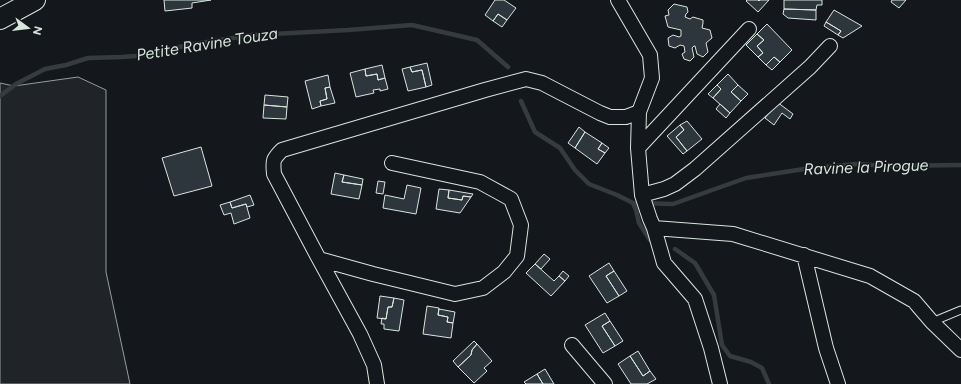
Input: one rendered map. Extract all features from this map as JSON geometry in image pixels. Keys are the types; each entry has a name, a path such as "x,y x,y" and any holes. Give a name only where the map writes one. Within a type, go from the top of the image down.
{"main road":[{"path":"0,19 35,0"}],"street":[{"path":"618,0 650,55 652,78 639,112 638,148 643,196 664,263 695,299 711,348 720,384"},
{"path":"638,148 749,29"},
{"path":"643,196 675,184 695,169 810,67 830,46"},
{"path":"377,384 374,365 360,334 274,174 273,164 275,157 282,150 526,79 542,82 610,117 626,117 639,112"},
{"path":"319,259 455,294 483,288 504,272 516,256 521,225 511,199 480,182 392,163"},
{"path":"652,224 733,234 870,276 914,301 932,322 961,350"},
{"path":"804,255 826,348 838,384"},
{"path":"572,344 605,384"}],"lane":[{"path":"932,322 961,310"}],"shaded area":[{"path":"78,77 106,90 106,272 130,384 0,384 0,83 14,86"}],"building":[{"path":"164,0 211,0 192,3 192,8 165,11"},
{"path":"495,0 504,0 516,8 507,20 498,14 493,21 485,15"},
{"path":"769,0 758,12 746,1"},
{"path":"784,0 822,0 822,5 817,5 816,10 784,9"},
{"path":"892,0 906,0 899,8 891,2"},
{"path":"674,4 687,7 688,12 685,17 690,19 693,17 703,20 702,28 710,30 712,38 706,43 708,52 703,57 697,54 695,46 692,48 694,57 690,61 684,59 682,54 685,52 684,46 680,45 675,48 669,46 668,38 673,35 679,37 681,36 681,30 668,27 665,16 669,15 668,10"},
{"path":"784,9 816,10 816,20 788,18 783,14"},
{"path":"834,10 862,26 843,38 838,35 841,31 826,22"},
{"path":"498,14 507,20 502,27 493,21"},
{"path":"826,22 841,31 838,35 824,26"},
{"path":"767,24 792,50 780,62 774,57 766,65 758,57 763,53 757,46 764,40 757,34"},
{"path":"757,34 764,40 757,46 763,53 758,57 746,45"},
{"path":"774,57 780,62 772,70 766,65"},
{"path":"427,63 432,85 426,87 422,70 412,72 410,67"},
{"path":"382,65 385,78 378,80 377,74 366,76 365,69"},
{"path":"410,67 412,72 422,70 426,87 408,91 402,69"},
{"path":"365,69 366,76 377,74 378,80 385,78 388,89 380,91 380,89 373,90 374,93 356,97 350,73"},
{"path":"728,74 738,85 731,92 741,101 730,113 713,98 721,89 717,85"},
{"path":"328,75 330,87 325,88 327,99 320,101 321,106 312,109 305,81"},
{"path":"717,85 721,89 713,98 708,94"},
{"path":"738,85 748,94 741,101 731,92"},
{"path":"330,87 335,103 321,106 320,101 327,99 325,88"},
{"path":"265,95 288,97 287,107 264,105"},
{"path":"777,102 793,114 790,119 782,113 774,125 765,118"},
{"path":"720,104 730,113 726,118 716,109"},
{"path":"264,105 287,107 286,119 263,118"},
{"path":"687,121 702,139 687,151 676,137 684,130 680,125"},
{"path":"680,125 684,130 676,137 687,151 683,154 667,136"},
{"path":"579,127 585,132 575,148 568,143"},
{"path":"585,132 602,143 598,149 605,153 597,164 575,148"},
{"path":"602,143 609,148 605,153 598,149"},
{"path":"201,147 212,186 174,196 162,158"},
{"path":"335,173 344,175 342,182 362,185 359,199 331,194"},
{"path":"344,175 363,179 362,185 342,182"},
{"path":"378,181 385,182 383,194 376,193"},
{"path":"407,185 421,188 416,214 383,208 385,195 404,199"},
{"path":"439,189 449,190 448,198 462,200 463,196 471,197 460,213 436,209"},
{"path":"449,190 473,194 471,197 463,196 462,200 448,198"},
{"path":"250,195 254,205 247,207 246,204 232,208 230,202"},
{"path":"230,202 232,208 246,204 250,218 234,224 231,213 224,215 220,205"},
{"path":"544,254 550,259 541,269 535,264"},
{"path":"609,263 614,271 606,276 619,296 607,303 589,276"},
{"path":"535,264 554,281 559,276 565,281 551,296 526,273"},
{"path":"563,271 569,276 565,281 559,276"},
{"path":"614,271 627,291 619,296 606,276"},
{"path":"380,296 394,298 392,307 388,307 386,319 377,318"},
{"path":"394,298 404,300 399,331 384,329 384,324 381,324 382,318 386,319 388,307 392,307"},
{"path":"427,306 439,308 438,315 448,317 447,322 453,323 451,338 423,334"},
{"path":"439,309 455,312 453,323 447,322 448,317 438,315"},
{"path":"605,313 610,321 602,326 615,346 603,353 585,325"},
{"path":"610,321 623,341 615,346 602,326"},
{"path":"474,341 477,344 472,350 471,355 458,367 453,361"},
{"path":"477,344 492,361 484,368 487,371 474,383 458,367 471,355 472,350"},
{"path":"638,351 650,371 643,376 630,356"},
{"path":"630,356 643,376 650,371 656,379 647,384 631,384 618,364"},
{"path":"545,369 554,384 543,384 537,374"},
{"path":"537,374 543,384 526,384 524,382"}],"waterway":[{"name":"Petite Ravine Touza","path":"0,96 16,84 45,69 66,65 88,58 136,56 194,44 252,35 412,25 477,40 508,67"},
{"name":"Petite Ravine Touza","path":"521,101 535,132 560,148 575,170 589,184 633,203 639,223 650,240"},
{"name":"Ravine la Pirogue","path":"633,203 673,204 746,178 804,169 856,164 888,166 961,165"},
{"name":"Petite Ravine Touza","path":"675,249 695,263 714,295 722,345 730,356 751,362 762,368 769,384"}]}
